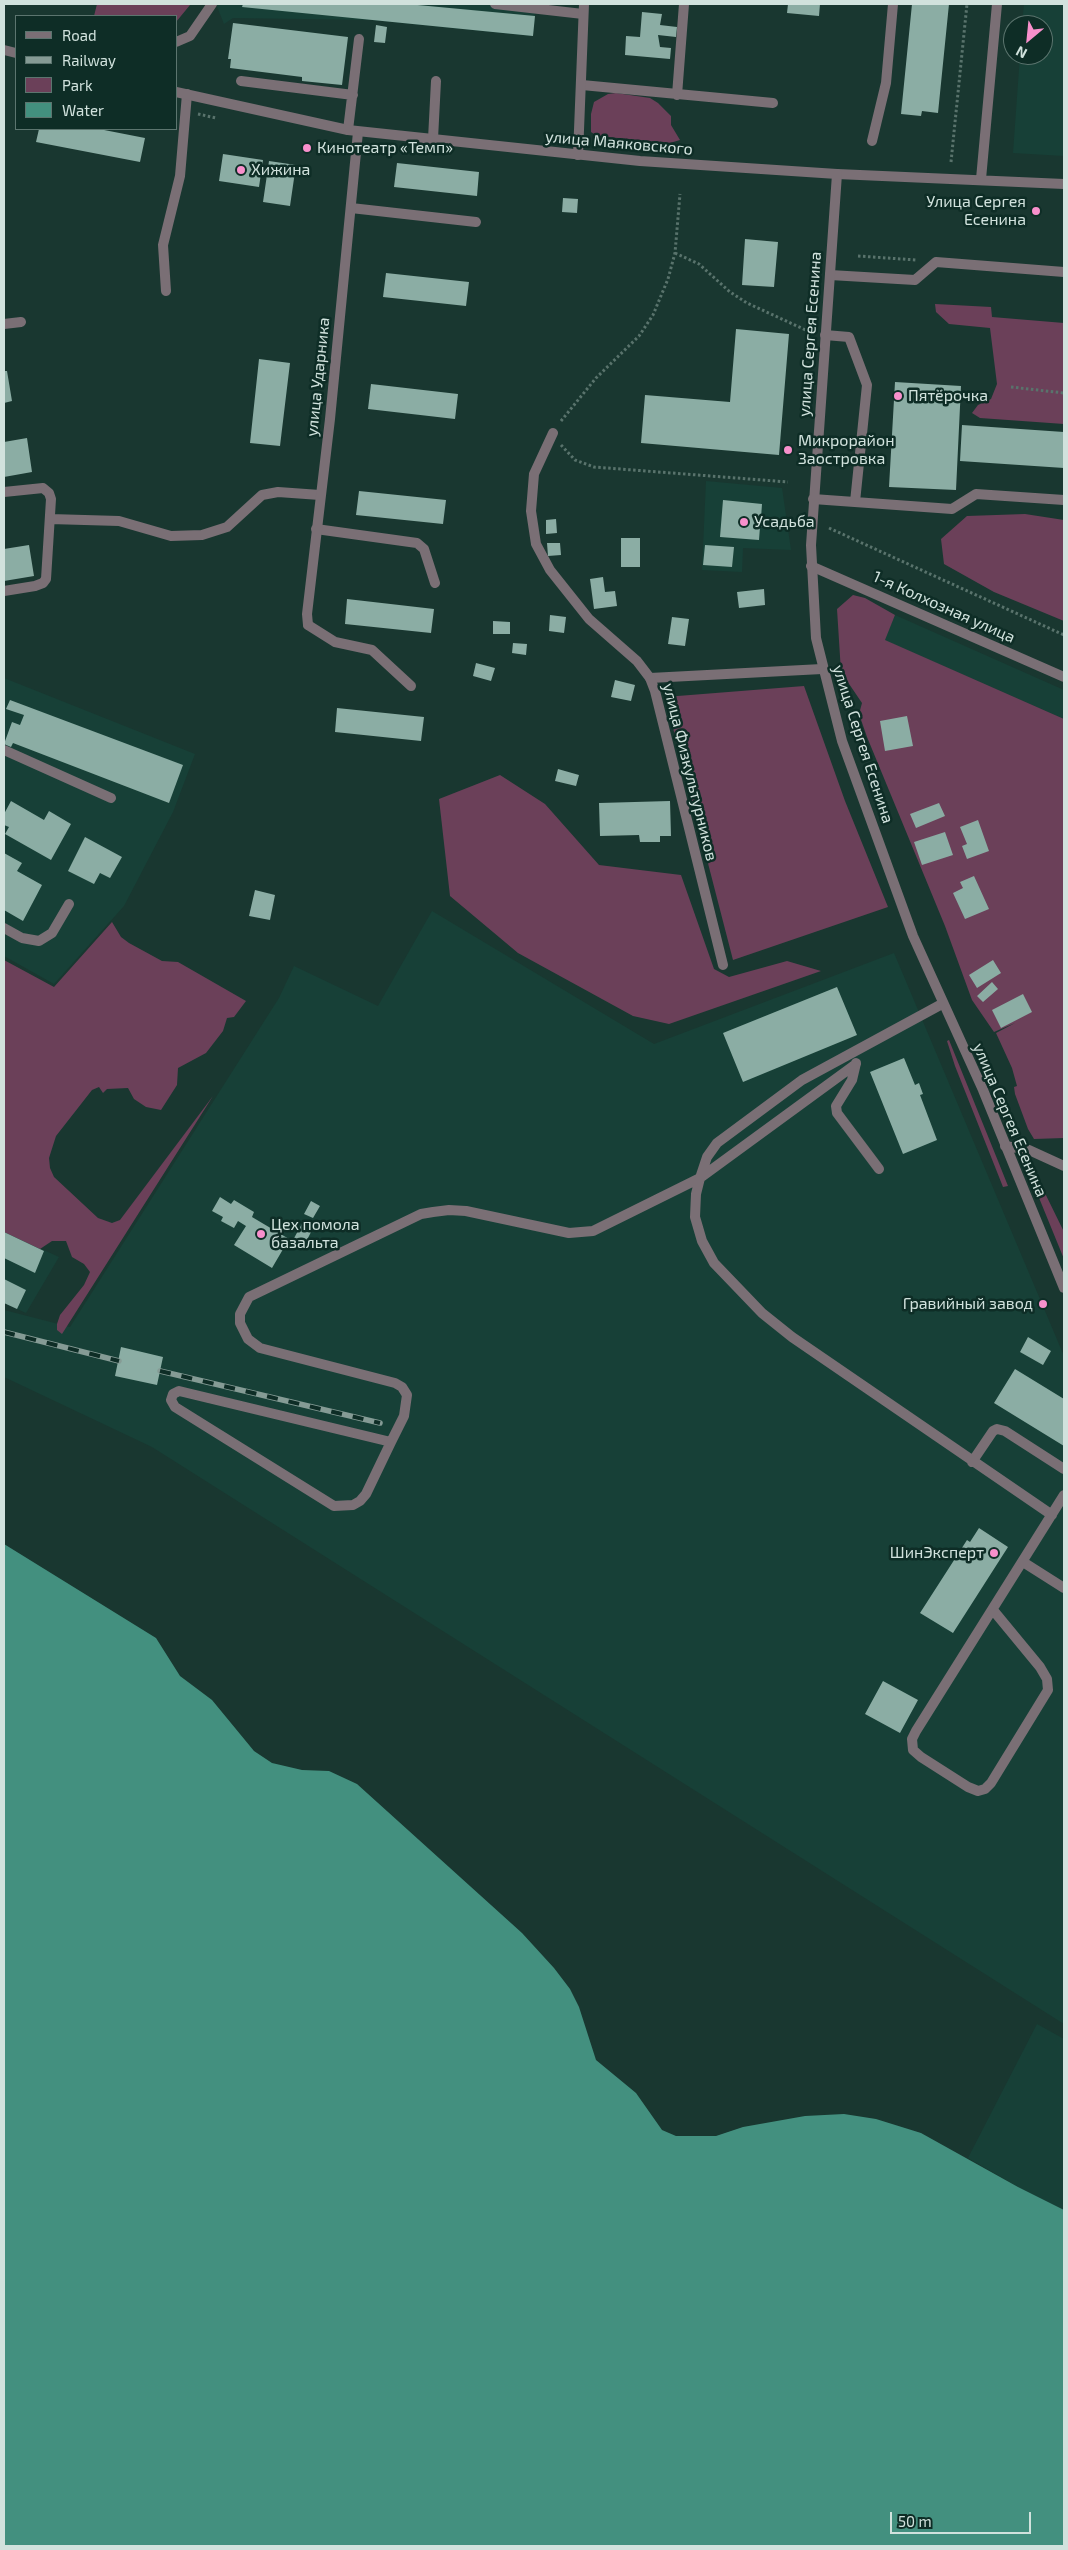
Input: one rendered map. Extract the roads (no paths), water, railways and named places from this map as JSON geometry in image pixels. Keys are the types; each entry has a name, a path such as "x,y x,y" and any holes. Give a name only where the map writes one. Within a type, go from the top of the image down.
{"street":[{"path":"496,4 584,9 578,155"},
{"path":"678,95 684,4"},
{"path":"872,141 886,83 893,4"},
{"path":"981,179 996,4"},
{"path":"178,41 190,36 209,6"},
{"name":"улица Ударника","path":"359,39 353,95 351,208 307,614 308,625 335,642 372,650 411,686"},
{"path":"241,81 353,95"},
{"path":"433,139 436,81"},
{"path":"582,85 773,103"},
{"name":"улица Маяковского","path":"178,92 353,131 578,155 837,174 1064,184"},
{"path":"166,291 163,245 180,176 187,94"},
{"name":"улица Сергея Есенина","path":"837,174 813,498 811,566 814,622 822,669 856,782 913,936 982,1090 1064,1288"},
{"path":"351,208 476,222"},
{"path":"830,275 915,280 936,262 1064,272"},
{"path":"4,324 21,322"},
{"path":"826,335 849,337 867,385 855,502"},
{"name":"улица Физкультурников","path":"553,432 540,456 533,481 531,511 536,544 550,570 589,619 637,661 650,678 655,691 723,965"},
{"path":"4,492 43,488 49,493 51,499 46,579 43,584 4,591"},
{"path":"50,518 118,521 171,536 202,535 227,527 262,495 278,492 320,495"},
{"path":"813,498 952,509 976,494 1064,500"},
{"path":"316,529 417,543 424,549 435,583"},
{"name":"1-я Колхозная улица","path":"811,566 1064,677"},
{"path":"650,678 822,669"},
{"path":"4,750 111,798"},
{"path":"4,928 22,938 38,941 52,933 69,904"},
{"path":"942,1004 802,1080 717,1143 707,1157 700,1178 696,1194 696,1217 708,1253 722,1274 748,1301 792,1337 1052,1515"},
{"path":"855,1052 856,1064 852,1080 836,1106 837,1113 879,1169"},
{"path":"391,1442 179,1391 173,1394 171,1400 175,1407 334,1506 353,1505 360,1502 391,1442 407,1405 407,1395 402,1387 260,1348 248,1339 240,1323 240,1314 249,1297 421,1214 449,1210 466,1211 569,1233 593,1231 700,1178 856,1064"},
{"path":"1006,1146 1029,1150 1064,1166"},
{"path":"972,1462 993,1431 997,1429 1005,1431 1064,1469"},
{"path":"993,1610 1040,1667 1047,1679 1048,1690 991,1783 985,1789 978,1791 968,1787 921,1757 913,1750 912,1740 1064,1495"},
{"path":"1023,1562 1064,1588"}],"water":[{"path":"4,1544 156,1638 180,1676 212,1700 254,1751 272,1763 302,1770 329,1771 357,1784 522,1933 554,1968 570,1989 579,2007 596,2060 636,2093 662,2130 676,2136 716,2136 743,2127 805,2116 844,2114 876,2119 921,2133 1018,2187 1064,2210 1064,2546 4,2546"}],"railway":[{"path":"4,1332 119,1361"},
{"path":"160,1371 380,1423"}],"place":[{"name":"Кинотеатр «Темп»","path":"307,148"},
{"name":"Хижина","path":"241,170"},
{"name":"Улица Сергея Есенина","path":"1036,211"},
{"name":"Пятёрочка","path":"898,396"},
{"name":"Микрорайон Заостровка","path":"788,450"},
{"name":"Усадьба","path":"744,522"},
{"name":"Цех помола базальта","path":"261,1234"},
{"name":"Гравийный завод","path":"1043,1304"},
{"name":"ШинЭксперт","path":"994,1553"}]}
